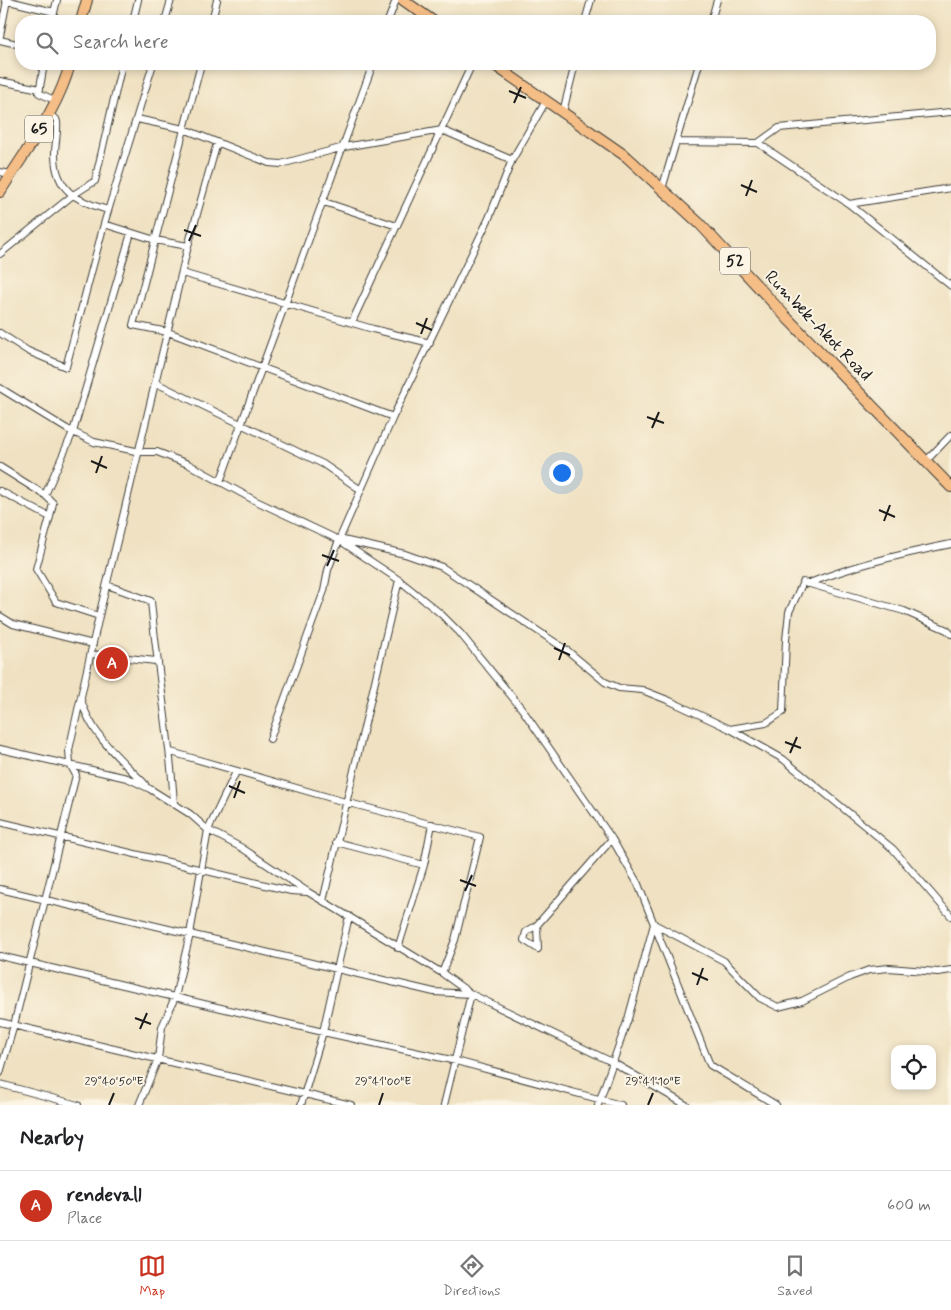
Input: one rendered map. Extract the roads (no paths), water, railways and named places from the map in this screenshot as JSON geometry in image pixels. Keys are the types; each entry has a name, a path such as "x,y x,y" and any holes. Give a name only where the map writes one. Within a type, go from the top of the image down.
{"main road":[{"path":"83,15 87,0"},
{"path":"403,0 424,15"},
{"name":"65","path":"0,192 56,101 65,84 68,70"},
{"name":"Rumbek-Akot Road","path":"502,70 627,157 700,224 788,319 951,487"}],"street":[{"path":"0,36 6,0 54,12"},
{"path":"53,15 57,0"},
{"path":"134,15 138,0"},
{"path":"167,15 171,0"},
{"path":"213,15 217,0"},
{"path":"390,15 396,0"},
{"path":"587,15 591,0"},
{"path":"713,15 717,0"},
{"path":"0,40 15,44"},
{"path":"43,70 39,93 56,101"},
{"path":"0,254 73,195 95,181 121,70"},
{"path":"0,333 28,351 66,367 108,210 151,70"},
{"path":"199,70 133,325 168,332 393,417"},
{"path":"220,482 371,70"},
{"path":"352,322 469,70"},
{"path":"563,112 574,70"},
{"path":"662,189 697,70"},
{"path":"0,81 40,89"},
{"path":"270,739 312,627 324,591 328,570 361,490 393,417 489,218 512,160 546,101"},
{"path":"758,143 779,128 951,112"},
{"path":"48,115 56,119 57,122 55,154 59,181 63,188 94,206 108,210"},
{"path":"137,119 184,130 256,160 275,164 344,147 442,130 512,160"},
{"path":"676,142 758,143 849,204 951,286"},
{"path":"0,1073 14,1025 76,775 70,764 69,750 99,616 140,452 188,246 217,143"},
{"path":"0,172 11,174"},
{"path":"849,204 951,188"},
{"path":"324,202 397,226"},
{"path":"104,224 155,240 188,246"},
{"path":"45,495 73,432 131,233"},
{"path":"182,272 430,343"},
{"path":"156,383 323,464 361,490"},
{"path":"0,388 73,432 94,442 140,452 157,452 188,464 220,482 340,540 399,580 460,633 522,709 612,839 638,884 710,1065 776,1105"},
{"path":"926,461 951,435"},
{"path":"0,467 45,495 53,503 36,569 56,602 99,616"},
{"path":"0,491 50,517"},
{"path":"340,540 405,554 442,567 568,650 606,682 619,688 642,690 670,700 730,729 783,759 893,849 951,916"},
{"path":"807,584 886,558 951,544"},
{"path":"324,901 345,802 399,580"},
{"path":"730,729 766,723 783,712 789,612 803,582 904,610 947,630 951,634"},
{"path":"107,585 151,601 156,661 171,752 174,804"},
{"path":"0,616 13,624 93,644"},
{"path":"91,654 156,661"},
{"path":"80,699 84,711 108,749 150,790"},
{"path":"0,749 127,778 190,814 208,830 242,848 308,892 442,973 471,994 612,1062 686,1105"},
{"path":"171,752 236,772 480,838 455,940 442,973"},
{"path":"139,1105 158,1059 162,1027 175,997 190,934 208,830 236,772"},
{"path":"0,822 61,835 291,892 308,892"},
{"path":"398,948 424,865 432,824"},
{"path":"537,925 612,839"},
{"path":"336,842 424,865"},
{"path":"0,889 434,992 471,994"},
{"path":"301,1105 323,1032 349,916"},
{"path":"654,924 724,961 760,998 778,1006 802,1001 850,977 869,970 889,968 938,972 951,970"},
{"path":"598,1102 628,1019 654,924"},
{"path":"0,956 30,961 323,1032 456,1060 598,1102 621,1105"},
{"path":"444,1105 471,994"},
{"path":"0,1022 351,1105"},
{"path":"0,1084 78,1105"}],"place":[{"name":"rendevall","path":"112,663"}]}
